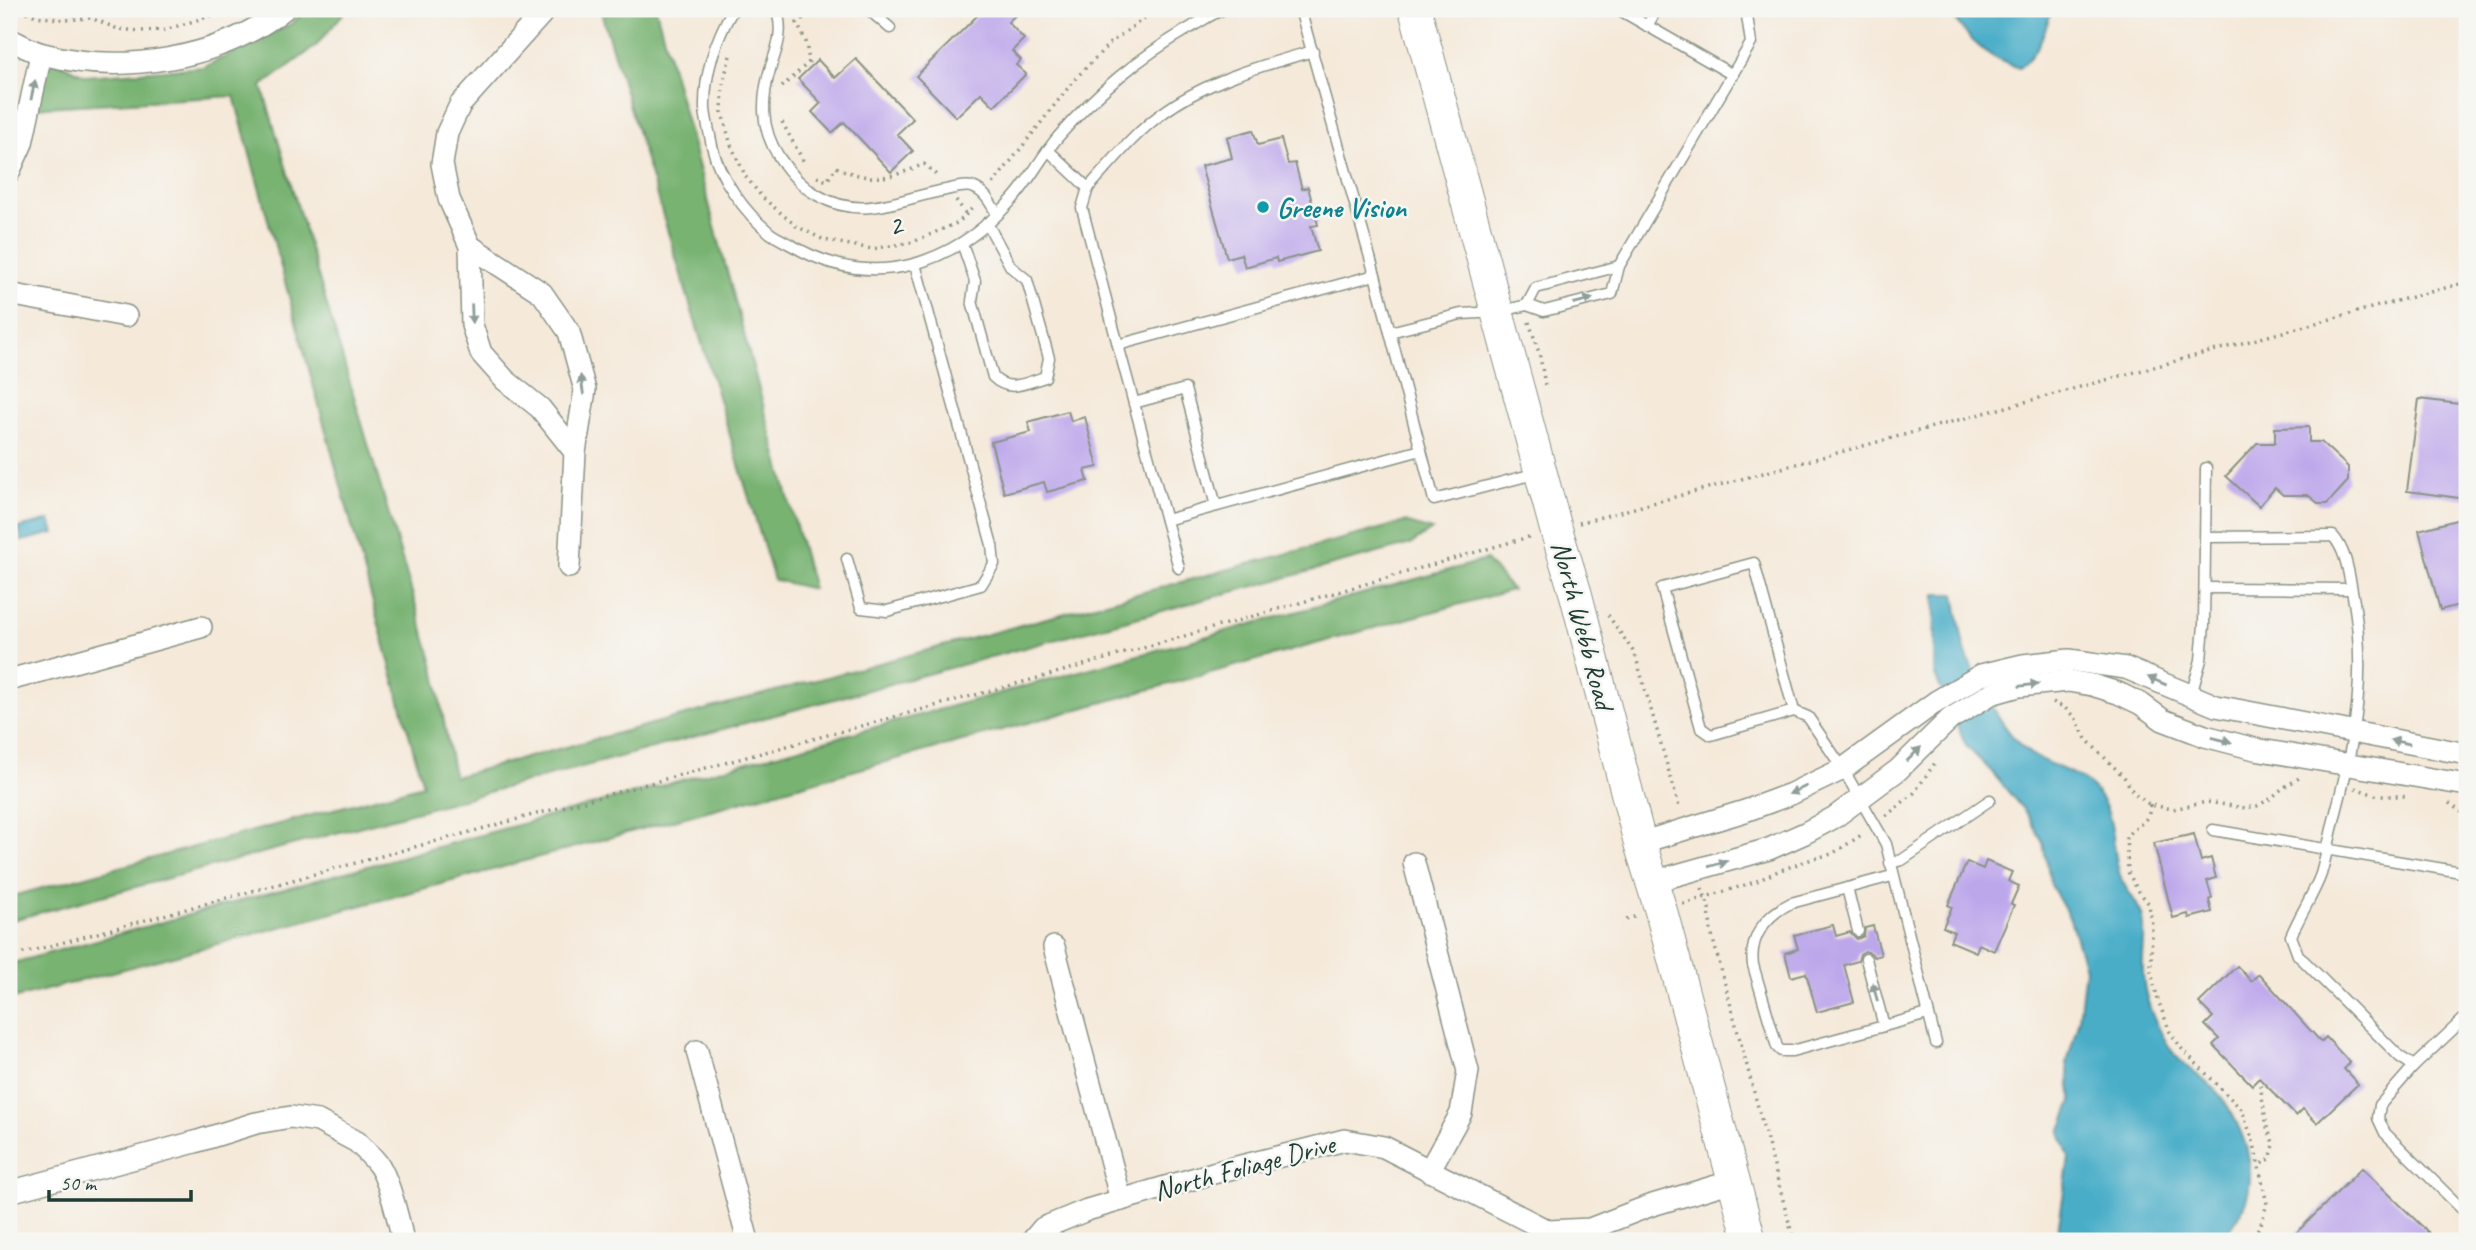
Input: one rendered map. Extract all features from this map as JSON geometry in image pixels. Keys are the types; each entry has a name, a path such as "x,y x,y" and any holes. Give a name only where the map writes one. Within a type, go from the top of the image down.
{"main road":[{"name":"North Webb Road","path":"1415,9 1516,308 1541,472 1750,1241"}],"street":[{"path":"10,44 41,54 84,62 130,62 173,57 236,38 284,9"},
{"path":"546,9 460,105 447,134 442,164 449,199 470,246 472,326 481,353 505,380 540,408 575,452"},
{"path":"9,172 22,143 41,54"},
{"path":"470,246 542,293 569,332 585,390 575,452 569,567"},
{"path":"9,294 126,316"},
{"path":"9,680 201,626"},
{"path":"1640,843 1791,794 1843,769 1937,701 1986,685 2023,665 2069,660 2126,668 2216,706 2467,754"},
{"path":"1652,882 1769,849 1835,817 1898,770 1986,685 2019,686 2068,681 2092,685 2118,693 2141,704 2163,720 2205,736 2255,749 2467,785"},
{"path":"1414,863 1468,1071 1461,1113 1429,1171"},
{"path":"1054,947 1121,1200"},
{"path":"697,1051 748,1241"},
{"path":"9,1192 256,1123 291,1117 318,1121 357,1142 380,1167 399,1221 403,1241"},
{"name":"North Foliage Drive","path":"1032,1241 1043,1228 1087,1210 1213,1173 1345,1140 1384,1147 1548,1231 1590,1229 1649,1206 1733,1181"}],"lane":[{"path":"733,9 719,33 710,64 705,110 713,151 731,191 770,233 811,256 847,268 876,271 915,264 970,239 1012,200 1048,150 1107,85 1164,43 1225,9"},
{"path":"776,9 780,21 779,46 765,89 764,117 772,147 800,183 827,200 864,209 948,189 974,187 984,194 997,214"},
{"path":"868,9 890,28"},
{"path":"1300,9 1375,275 1434,500 1541,472"},
{"path":"1618,9 1733,75"},
{"path":"1647,26 1657,9"},
{"path":"1390,332 1461,314 1516,308 1544,311 1612,294 1619,266 1751,43 1746,9"},
{"path":"1179,568 1082,208 1088,188 1160,115 1207,87 1244,71 1313,51"},
{"path":"1048,150 1088,188"},
{"path":"962,243 975,281 972,301 993,377 1000,384 1012,388 1045,377 1049,358 1027,279 1011,267 987,223"},
{"path":"847,559 861,608 887,611 981,585 994,564 992,545 915,264"},
{"path":"1516,308 1536,288 1619,266"},
{"path":"1118,345 1375,275"},
{"path":"1134,403 1185,389 1216,506"},
{"path":"1166,520 1421,450"},
{"path":"2191,695 2201,660 2206,588 2206,468"},
{"path":"2206,537 2333,536 2342,546 2358,625 2361,673 2354,733 2321,873 2291,936 2298,955 2364,1018 2400,1057 2414,1066"},
{"path":"1794,711 1754,563 1662,588 1701,728 1711,735 1794,711 1808,718 1843,769 1886,844 1936,1042"},
{"path":"2206,588 2351,589"},
{"path":"1890,863 1902,860 1990,800"},
{"path":"2213,830 2467,873"},
{"path":"1892,876 1791,903 1778,909 1757,934 1751,952 1753,965 1777,1047 1782,1051 1792,1051 1928,1014"},
{"path":"1847,888 1858,931"},
{"path":"1866,959 1884,1026"},
{"path":"2467,1016 2414,1066 2380,1105 2378,1118 2385,1133 2467,1214"}],"path":[{"path":"20,9 36,16 65,20 91,18 118,29 140,31 165,30 232,9"},
{"name":"2","path":"731,50 723,83 722,113 731,145 746,177 761,197 796,226 824,240 872,249 913,242 959,222 1009,167 1075,79 1110,43 1157,9"},
{"path":"779,98 782,86 809,62 806,42 797,23 806,16"},
{"path":"780,110 782,123 806,166"},
{"path":"814,175 827,181 836,167 855,176 877,178 896,176 924,164 934,171 967,214"},
{"path":"1579,523 2467,282"},
{"path":"1516,308 1540,356 1547,395"},
{"path":"9,957 1049,675 1527,537"},
{"path":"1605,610 1634,654 1685,829"},
{"path":"2051,701 2065,708 2076,719 2086,739 2123,777 2133,792 2150,805 2173,809 2207,802 2246,808 2257,806 2298,778 2343,785 2378,796 2414,796"},
{"path":"2447,801 2467,816"},
{"path":"2150,805 2150,814 2144,822 2133,827 2126,836 2128,872 2149,904 2152,925 2151,972 2170,1032 2182,1049 2242,1110 2259,1165 2267,1204 2262,1224 2250,1241"},
{"path":"1697,870 1709,908 1711,932 1794,1241"},
{"path":"2259,1078 2267,1127 2274,1145 2270,1159 2259,1165"}],"green space":[{"path":"306,9 347,9 316,46 262,86 434,667 454,777 1405,522 1432,530 1411,544 9,921 9,897 423,785 234,96 29,108 41,54 86,76 204,67 291,24"},
{"path":"600,9 656,9 813,589 774,580"},
{"path":"1486,560 1512,590 9,1000 9,964"}],"water":[{"path":"1949,9 2052,9 2037,48 2019,68 1997,59 1978,46 1962,29"},
{"path":"50,520 54,533 22,541 19,528"},
{"path":"1935,594 1955,594 1967,656 1986,696 2014,739 2034,756 2086,782 2105,806 2121,878 2143,919 2143,979 2152,1014 2176,1056 2223,1099 2247,1150 2250,1177 2246,1200 2236,1221 2219,1241 2059,1241 2057,1237 2069,1157 2060,1132 2072,1101 2067,1063 2079,1019 2085,968 2070,919 2051,885 2043,843 2027,814 1966,746 1934,673"}],"building":[{"path":"984,9 1022,9 1008,22 1024,39 1012,51 1021,60 1016,65 1026,74 994,106 981,93 956,117 916,76"},
{"path":"856,59 913,119 897,134 913,151 891,172 844,122 832,133 812,112 821,103 798,79 818,60 835,78"},
{"name":"Greene Vision","path":"1253,130 1258,145 1281,139 1288,164 1295,163 1302,189 1308,187 1318,225 1311,226 1318,251 1277,262 1276,258 1245,267 1241,254 1227,258 1201,166 1232,158 1227,137"},
{"path":"2419,399 2467,405 2467,499 2407,491"},
{"path":"1068,411 1071,421 1085,417 1098,467 1085,470 1088,481 1047,492 1044,482 1004,493 991,442 1031,432 1028,422"},
{"path":"2309,427 2309,442 2321,442 2348,467 2348,481 2327,504 2319,504 2308,495 2283,495 2275,488 2259,506 2226,476 2257,443 2275,443 2275,428"},
{"path":"2467,517 2467,603 2440,610 2419,530"},
{"path":"2194,834 2201,861 2211,858 2216,878 2207,881 2212,898 2209,900 2212,912 2189,918 2188,914 2173,918 2154,843"},
{"path":"1986,861 2012,872 2008,881 2019,886 2011,904 2014,905 1994,951 1979,944 1976,952 1950,941 1954,932 1943,927 1952,907 1948,905 1967,862 1983,869"},
{"path":"1833,925 1836,936 1850,932 1857,939 1864,936 1865,928 1873,926 1881,955 1874,957 1865,951 1860,954 1858,961 1844,965 1854,1002 1817,1012 1806,973 1791,977 1785,953 1798,949 1794,935"},
{"path":"2237,966 2251,981 2259,974 2321,1042 2326,1037 2350,1063 2344,1069 2358,1084 2317,1123 2303,1109 2296,1116 2259,1078 2252,1085 2213,1045 2219,1039 2205,1025 2213,1017 2199,1003"},
{"path":"2362,1168 2429,1233 2420,1241 2288,1241"}],"place":[{"name":"Greene Vision","path":"1263,207"}]}
